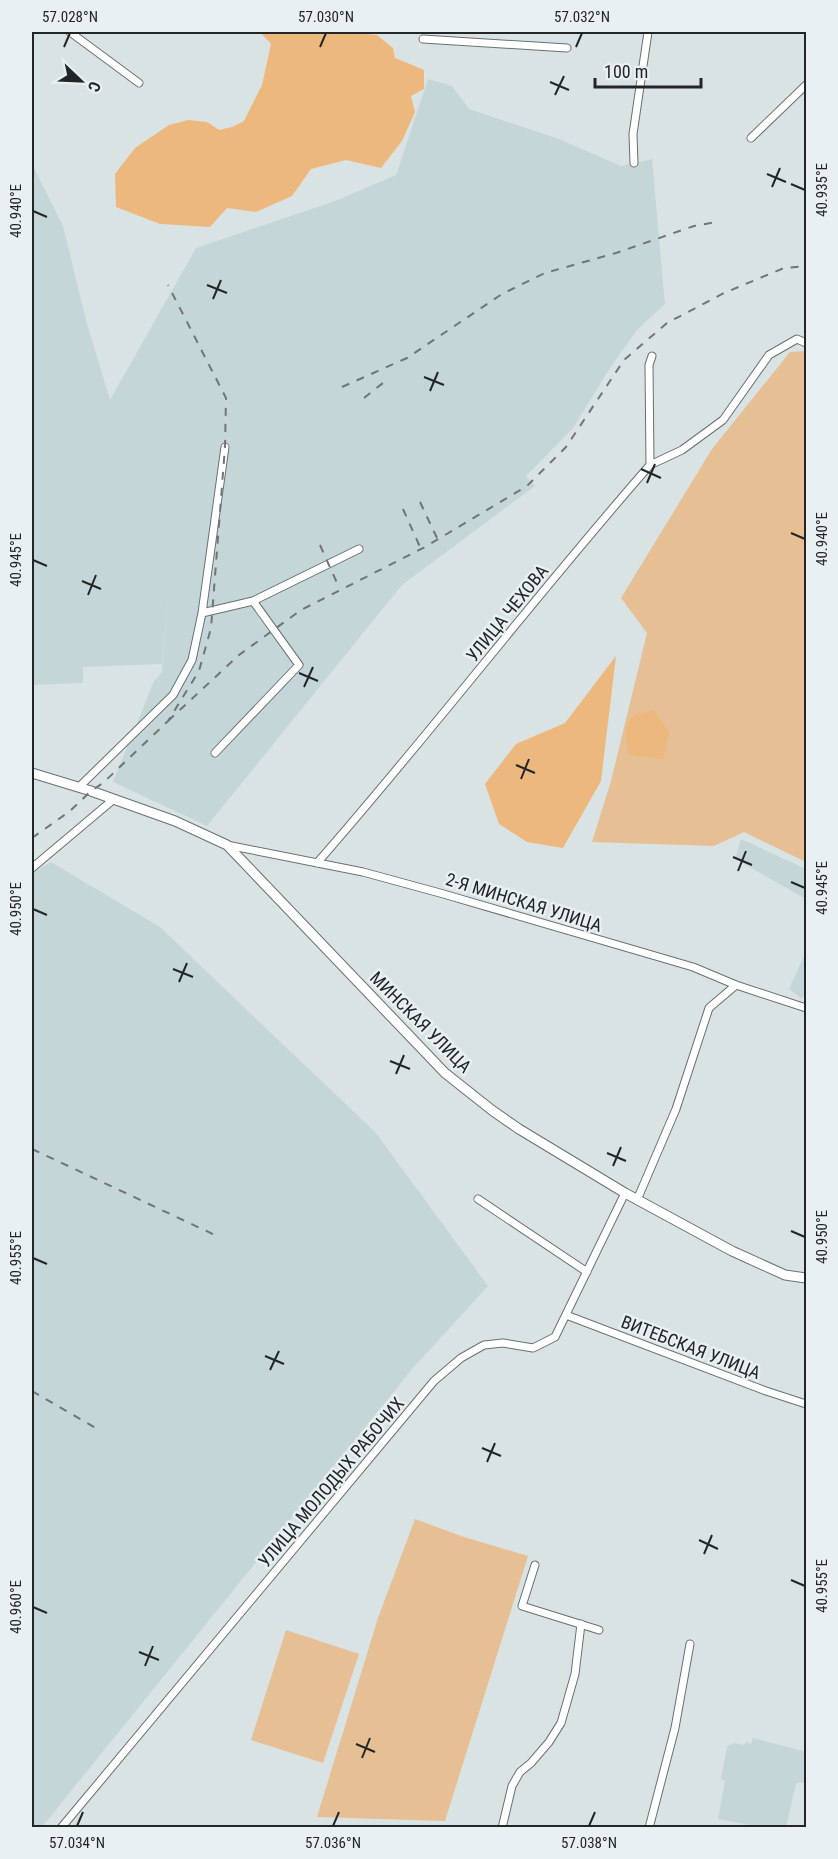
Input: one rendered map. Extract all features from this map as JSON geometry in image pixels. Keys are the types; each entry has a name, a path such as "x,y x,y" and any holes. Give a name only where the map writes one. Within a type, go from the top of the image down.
{"main road":[{"name":"МИНСКАЯ УЛИЦА","path":"32,773 79,787 187,826 227,845 445,1073 519,1129 637,1200 732,1251 785,1275 807,1278"}],"street":[{"path":"70,32 139,83"},
{"path":"462,42 464,32"},
{"path":"634,163 633,134 648,32"},
{"path":"423,39 567,48"},
{"path":"751,138 807,85"},
{"path":"652,356 649,365 650,465 682,450 723,420 769,355 796,339 807,336"},
{"path":"796,339 807,343"},
{"path":"79,787 173,695 192,660 202,613 225,447"},
{"name":"УЛИЦА ЧЕХОВА","path":"317,863 385,786 606,515 650,465"},
{"path":"202,613 253,601 359,549"},
{"path":"215,753 299,665 253,601"},
{"path":"32,868 114,800"},
{"name":"2-Я МИНСКАЯ УЛИЦА","path":"227,845 363,872 452,896 693,967 736,985 807,1008"},
{"path":"637,1200 676,1109 709,1008 736,985"},
{"name":"УЛИЦА МОЛОДЫХ РАБОЧИХ","path":"60,1827 434,1381 461,1358 484,1345 503,1343 533,1348 555,1337 625,1193"},
{"path":"478,1199 587,1272"},
{"name":"ВИТЕБСКАЯ УЛИЦА","path":"566,1314 766,1391 807,1404"},
{"path":"535,1565 522,1606 600,1630"},
{"path":"502,1827 512,1786 520,1772 549,1742 561,1723 575,1674 581,1624"},
{"path":"648,1827 675,1728 690,1644"}],"shaded area":[{"path":"260,32 366,32 377,35 393,48 395,58 424,70 424,89 411,96 415,112 402,141 381,168 346,160 311,169 292,196 256,212 227,208 210,227 160,224 116,207 115,174 135,148 169,125 188,120 207,122 219,130 244,121 262,85 271,44"},
{"path":"428,79 452,86 469,109 559,139 621,166 652,159 665,304 637,330 610,368 573,428 526,476 535,486 402,585 207,826 113,782 154,681 162,672 168,596 162,664 83,667 83,683 32,685 32,164 63,226 86,320 110,400 196,248 335,201 396,175"},
{"path":"806,351 806,862 744,832 714,846 592,842 611,781 647,633 621,598 712,449 790,352"},
{"path":"616,656 601,781 563,848 527,842 499,824 485,784 516,744 565,723"},
{"path":"653,709 669,732 663,759 629,755 626,732 629,720 633,716"},
{"path":"741,839 806,869 806,899 735,859"},
{"path":"51,862 160,927 376,1133 488,1286 413,1368 42,1827 32,1828 32,873"},
{"path":"806,952 806,992 802,999 789,989"},
{"path":"415,1519 464,1537 528,1556 445,1821 317,1817 378,1618"},
{"path":"286,1630 359,1654 323,1763 251,1740"},
{"path":"753,1738 806,1752 806,1784 800,1782 796,1784 786,1827 759,1827 718,1819 725,1781 721,1779 727,1746 735,1743 743,1745 746,1742 751,1744"}],"railway":[{"path":"342,387 407,358 502,294 545,273 616,253 694,226 716,222"},
{"path":"168,721 239,655 301,610 425,547 527,486 566,447 624,360 667,323 724,293 784,268 806,266"},
{"path":"32,838 70,811 103,783 168,721 199,671 211,628 225,447 226,398 168,285"},
{"path":"364,398 388,379"},
{"path":"420,502 437,538"},
{"path":"403,509 420,547"},
{"path":"320,545 337,583"},
{"path":"32,1149 217,1236"},
{"path":"32,1391 99,1430"}]}
